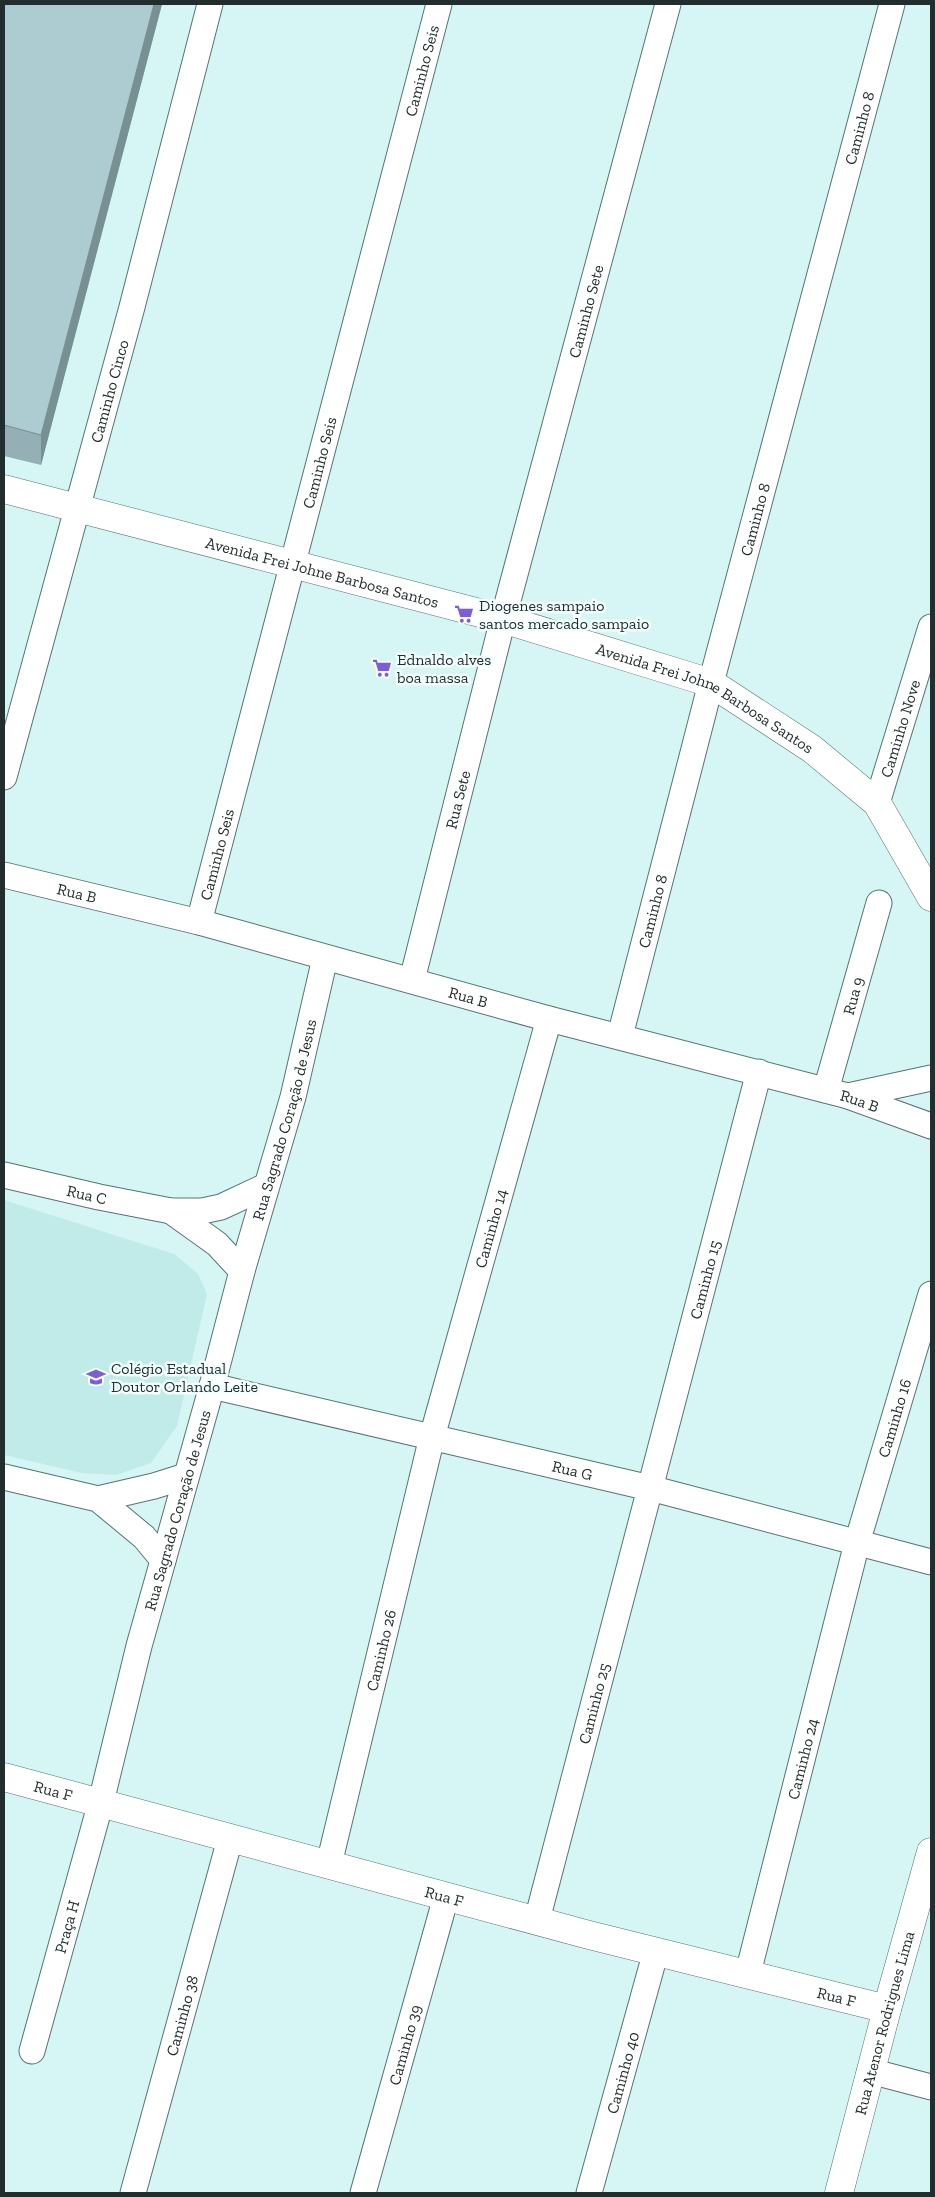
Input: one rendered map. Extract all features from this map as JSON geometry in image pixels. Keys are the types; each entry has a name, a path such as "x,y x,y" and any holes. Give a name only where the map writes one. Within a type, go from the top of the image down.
{"street":[{"name":"Caminho Cinco","path":"4,777 132,307 210,4"},
{"name":"Caminho Seis","path":"198,922 439,4"},
{"name":"Caminho Sete","path":"503,619 668,4"},
{"name":"Caminho 8","path":"620,1036 711,683 892,4"},
{"name":"Avenida Frei Johne Barbosa Santos","path":"4,489 293,566 503,619 711,683 812,749 877,803 931,897"},
{"name":"Rua Sete","path":"412,980 503,619"},
{"name":"Caminho Nove","path":"877,803 931,628"},
{"name":"Rua B","path":"4,875 198,922 549,1019 760,1072 837,1093 931,1126"},
{"name":"Rua 9","path":"837,1093 879,903"},
{"name":"Rua Sagrado Coração de Jesus","path":"101,1802 139,1646 212,1386 242,1271 293,1097 325,958"},
{"name":"Caminho 14","path":"432,1437 549,1019"},
{"name":"Caminho 15","path":"650,1488 760,1072"},
{"path":"837,1093 931,1078"},
{"name":"Rua C","path":"4,1175 171,1211 202,1211 221,1207 266,1186"},
{"name":"Rua C","path":"171,1211 217,1244 242,1271"},
{"name":"Caminho 16","path":"857,1543 931,1294"},
{"name":"Rua G","path":"212,1386 650,1488 931,1562"},
{"name":"Caminho 26","path":"329,1864 432,1437"},
{"path":"4,1477 98,1499 154,1486 186,1476"},
{"name":"Caminho 25","path":"537,1920 650,1488"},
{"path":"98,1499 144,1537 163,1560"},
{"name":"Caminho 24","path":"748,1973 857,1543"},
{"name":"Rua F","path":"4,1777 446,1897 887,2009"},
{"name":"Praça H","path":"32,2051 101,1802"},
{"name":"Caminho 38","path":"133,2193 230,1838"},
{"name":"Rua Atenor Rodrigues Lima","path":"839,2193 870,2071 931,1852"},
{"name":"Caminho 39","path":"363,2193 446,1897"},
{"name":"Caminho 40","path":"589,2193 656,1951"},
{"path":"870,2071 931,2087"}],"shaded area":[{"name":"Colégio Estadual Doutor Orlando Leite","path":"4,1200 174,1254 198,1274 207,1294 177,1426 151,1463 116,1475 82,1473 4,1455"}],"building":[{"path":"4,4 154,4 41,435 4,425"}],"place":[{"name":"Diogenes sampaio santos mercado sampaio","path":"464,614"},
{"name":"Ednaldo alves boa massa","path":"382,668"},
{"name":"Colégio Estadual Doutor Orlando Leite","path":"96,1377"}]}
